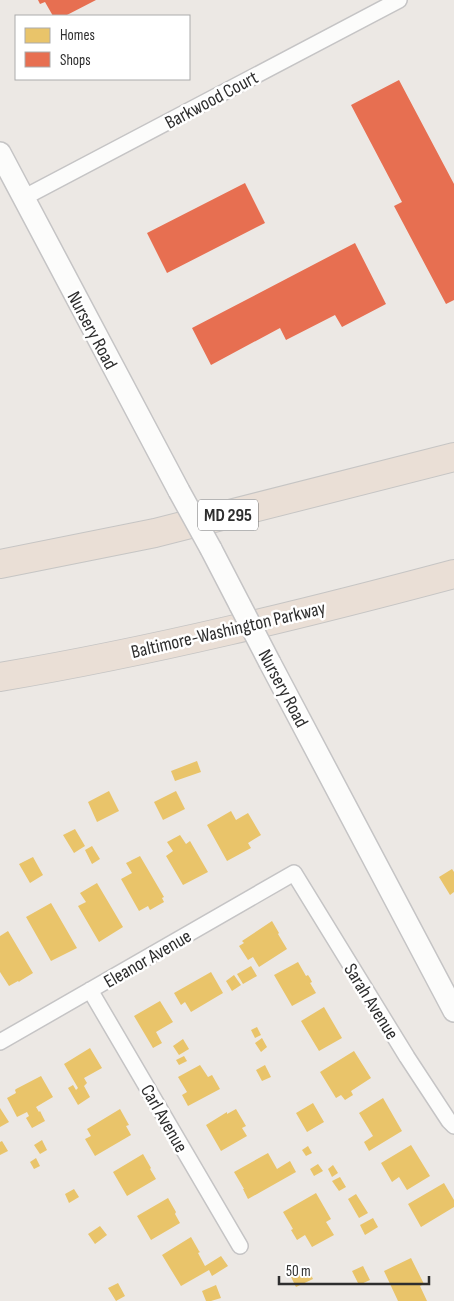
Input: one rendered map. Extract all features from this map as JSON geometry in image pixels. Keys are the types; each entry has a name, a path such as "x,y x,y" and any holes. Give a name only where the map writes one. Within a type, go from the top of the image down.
{"highway":[{"name":"MD 295","path":"0,564 155,533 454,457"},
{"name":"Baltimore-Washington Parkway","path":"0,677 56,668 199,638 381,594 454,574"}],"main road":[{"name":"Nursery Road","path":"0,153 454,1011"}],"street":[{"name":"Barkwood Court","path":"23,198 399,0"},
{"name":"Eleanor Avenue","path":"0,1042 294,873"},
{"name":"Sarah Avenue","path":"294,873 407,1057 448,1121 454,1126"},
{"name":"Carl Avenue","path":"90,990 240,1246"}],"building: Homes":[{"path":"197,761 201,772 175,781 171,771"},
{"path":"109,791 119,811 97,822 88,802"},
{"path":"176,791 185,809 163,820 154,802"},
{"path":"231,811 236,820 248,813 261,835 248,843 251,848 227,861 207,825"},
{"path":"75,829 85,846 74,853 63,835"},
{"path":"180,835 186,844 190,841 208,872 183,885 166,856 173,851 167,842"},
{"path":"92,846 100,859 92,864 85,850"},
{"path":"140,856 164,897 162,898 164,902 150,910 148,906 139,911 121,879 132,873 126,863"},
{"path":"33,857 43,875 30,883 19,864"},
{"path":"452,869 454,872 454,892 450,895 439,877"},
{"path":"97,883 123,927 99,942 78,906 86,902 80,893"},
{"path":"51,903 77,948 51,961 26,917"},
{"path":"272,921 287,949 259,967 253,957 248,960 239,946 244,943 242,941"},
{"path":"8,931 33,973 9,986 0,972 0,936"},
{"path":"298,962 306,976 308,975 310,978 312,982 310,983 316,993 292,1006 274,975"},
{"path":"251,966 257,976 243,984 237,974"},
{"path":"211,972 223,993 191,1012 185,1002 181,1005 174,993"},
{"path":"234,975 241,985 232,991 226,981"},
{"path":"160,1001 173,1022 156,1032 162,1043 153,1048 134,1016"},
{"path":"324,1007 342,1038 319,1051 301,1021"},
{"path":"257,1027 261,1035 255,1038 251,1030"},
{"path":"262,1038 267,1047 261,1052 255,1043"},
{"path":"183,1039 189,1049 179,1055 173,1046"},
{"path":"90,1048 102,1068 84,1078 87,1083 84,1086 90,1097 78,1105 68,1088 73,1085 76,1090 78,1088 64,1064"},
{"path":"354,1051 371,1078 351,1091 353,1095 345,1100 341,1095 336,1098 320,1072"},
{"path":"184,1056 187,1061 179,1065 176,1060"},
{"path":"200,1065 208,1077 212,1075 220,1089 188,1106 182,1095 187,1092 178,1077"},
{"path":"265,1065 271,1077 262,1081 256,1070"},
{"path":"41,1076 53,1097 36,1107 45,1121 32,1128 26,1118 29,1116 27,1112 17,1117 7,1098 16,1093 16,1089"},
{"path":"383,1098 402,1131 369,1151 364,1142 373,1136 359,1113"},
{"path":"313,1103 324,1122 307,1132 296,1113"},
{"path":"0,1108 9,1122 0,1127"},
{"path":"120,1109 129,1125 126,1126 131,1135 95,1156 85,1139 91,1136 87,1129"},
{"path":"236,1109 246,1126 242,1128 247,1136 221,1151 206,1125 227,1112 227,1114"},
{"path":"42,1140 47,1150 40,1154 34,1145"},
{"path":"2,1141 8,1151 0,1155 0,1142"},
{"path":"411,1145 430,1176 407,1190 399,1177 392,1182 381,1163"},
{"path":"308,1146 312,1153 306,1156 302,1150"},
{"path":"268,1153 277,1169 290,1161 296,1172 248,1199 234,1172"},
{"path":"143,1154 156,1179 127,1196 113,1172"},
{"path":"36,1158 40,1166 34,1169 30,1162"},
{"path":"318,1164 323,1171 314,1176 310,1169"},
{"path":"333,1165 338,1173 332,1177 328,1169"},
{"path":"340,1177 346,1187 339,1191 332,1181"},
{"path":"444,1183 454,1200 454,1207 421,1227 408,1204"},
{"path":"74,1189 79,1197 69,1203 65,1194"},
{"path":"316,1193 331,1219 326,1222 334,1235 312,1247 305,1235 297,1240 283,1212"},
{"path":"356,1194 368,1213 359,1218 348,1199"},
{"path":"168,1198 180,1223 151,1240 137,1216"},
{"path":"373,1218 378,1227 365,1235 360,1225"},
{"path":"100,1226 107,1235 95,1244 88,1234"},
{"path":"191,1237 200,1252 198,1253 205,1266 221,1256 228,1266 212,1276 209,1270 181,1286 162,1255"},
{"path":"411,1258 424,1284 420,1286 427,1301 398,1301 384,1271"},
{"path":"363,1266 370,1280 359,1285 352,1271"},
{"path":"308,1269 313,1279 296,1287 291,1277"},
{"path":"118,1283 125,1296 116,1301 108,1288"},
{"path":"216,1285 221,1298 206,1301 202,1291"}],"building: Shops":[{"path":"38,0 96,0 67,15 52,15 45,2 40,4"},
{"path":"399,80 454,184 454,300 446,304 394,206 402,202 351,105"},
{"path":"245,183 265,223 167,273 147,233"},
{"path":"355,243 386,304 342,327 335,315 286,340 280,328 211,365 192,328"}]}
